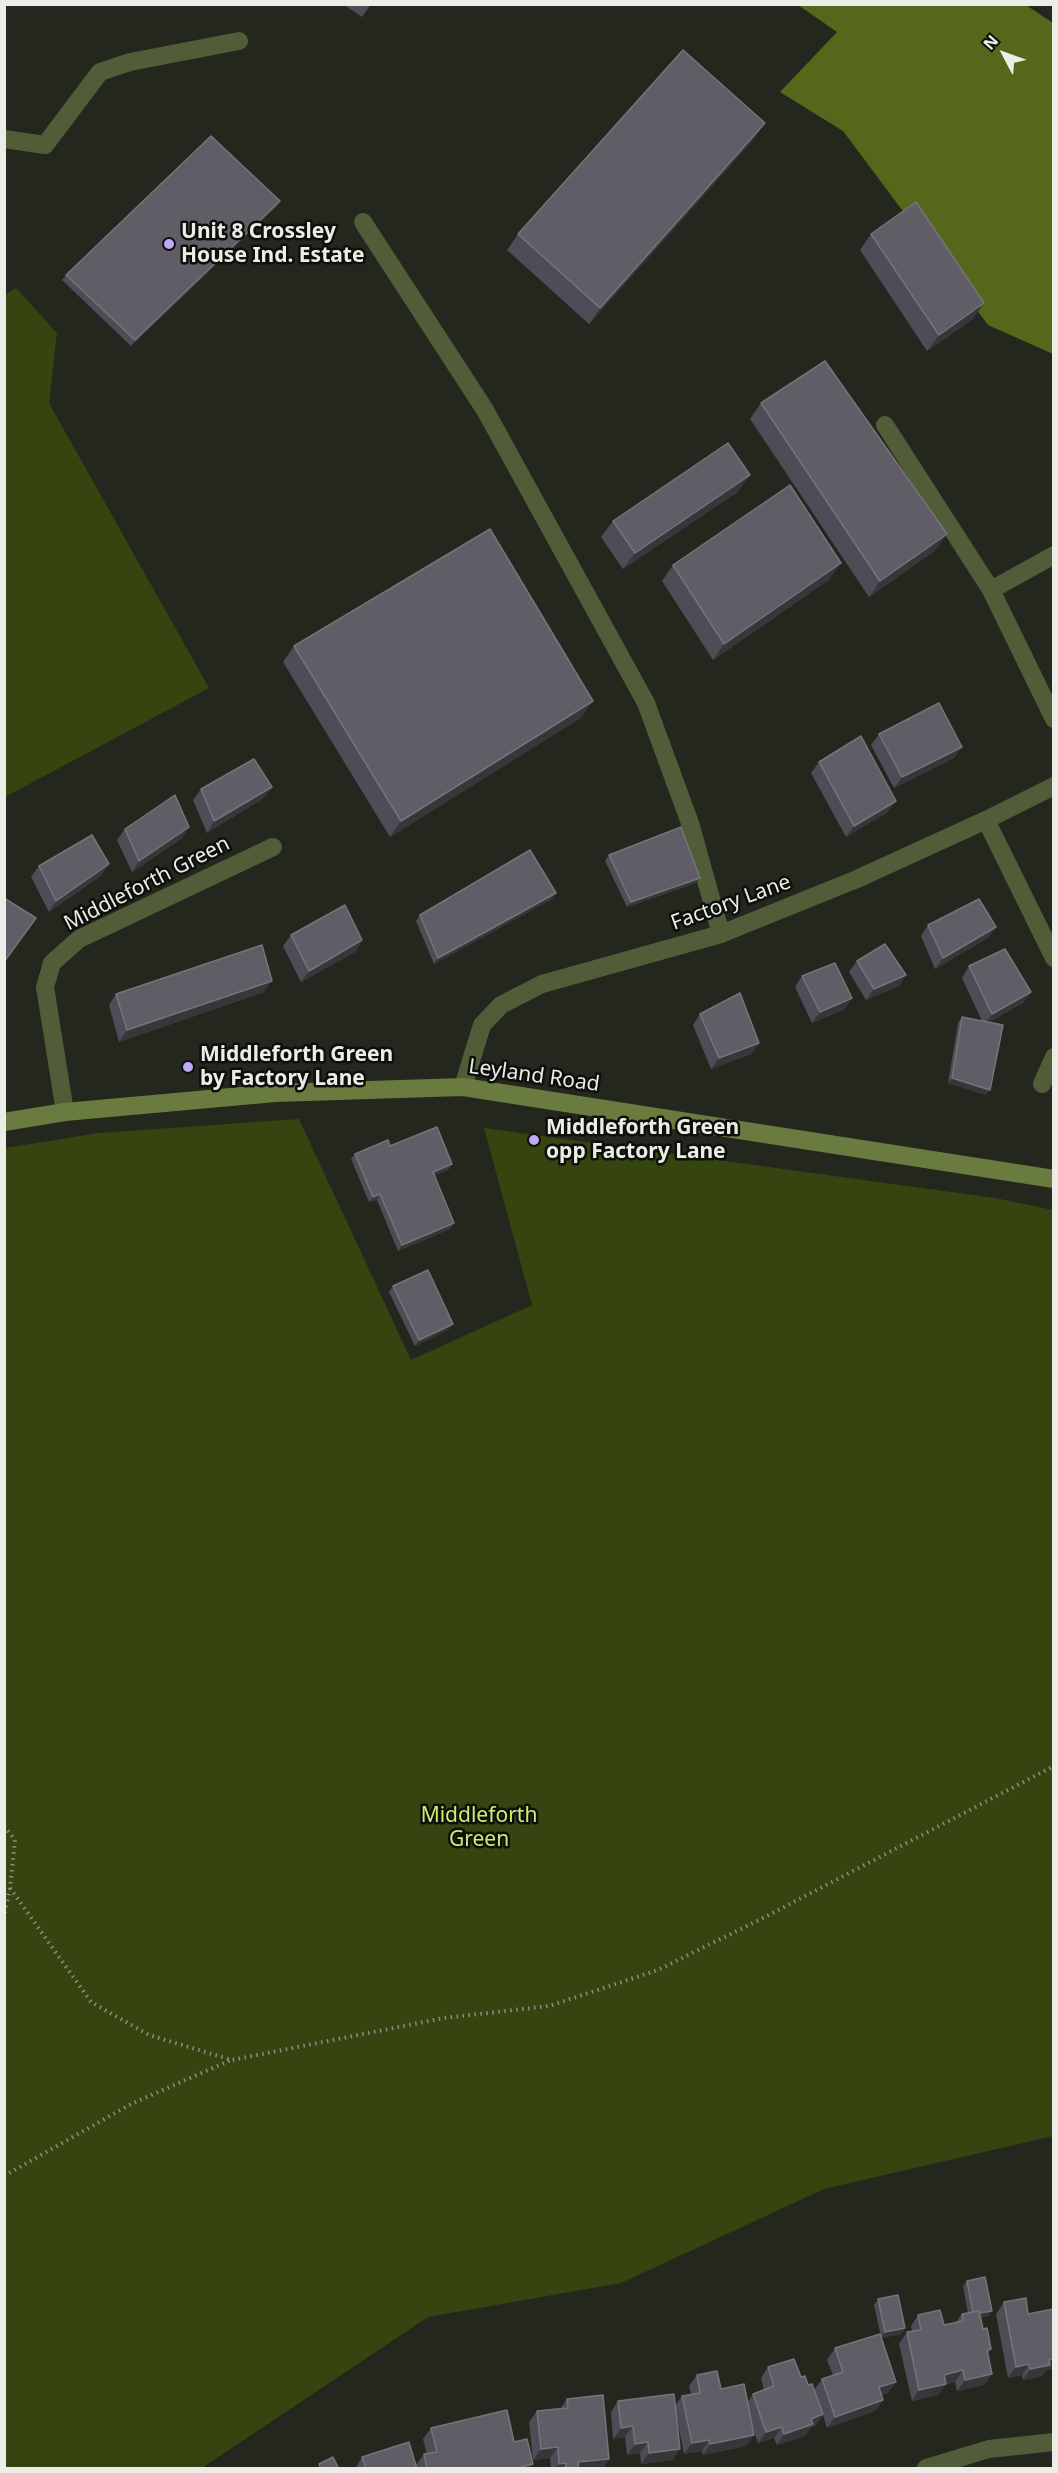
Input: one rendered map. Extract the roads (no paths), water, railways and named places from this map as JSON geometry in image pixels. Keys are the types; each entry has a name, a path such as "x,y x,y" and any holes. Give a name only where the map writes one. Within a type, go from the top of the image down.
{"main road":[{"name":"Leyland Road","path":"4,1122 65,1112 275,1093 464,1087 1053,1179"}],"street":[{"path":"4,139 45,145 100,72 130,62 239,40"},
{"path":"363,222 485,410 646,703 690,824 721,934"},
{"path":"885,425 991,590 1053,719"},
{"path":"991,590 1053,555"},
{"name":"Factory Lane","path":"464,1087 482,1025 501,1005 542,984 721,934 857,879 986,820 1053,786"},
{"path":"986,820 1053,958"},
{"name":"Middleforth Green","path":"65,1112 45,987 52,963 79,939 273,847"},
{"path":"1042,1084 1053,1057"},
{"path":"926,2469 989,2450 1053,2442"}],"place":[{"name":"Unit 8 Crossley House Ind. Estate","path":"169,244"},
{"name":"Middleforth Green by Factory Lane","path":"188,1067"},
{"name":"Middleforth Green opp Factory Lane","path":"534,1140"}]}
